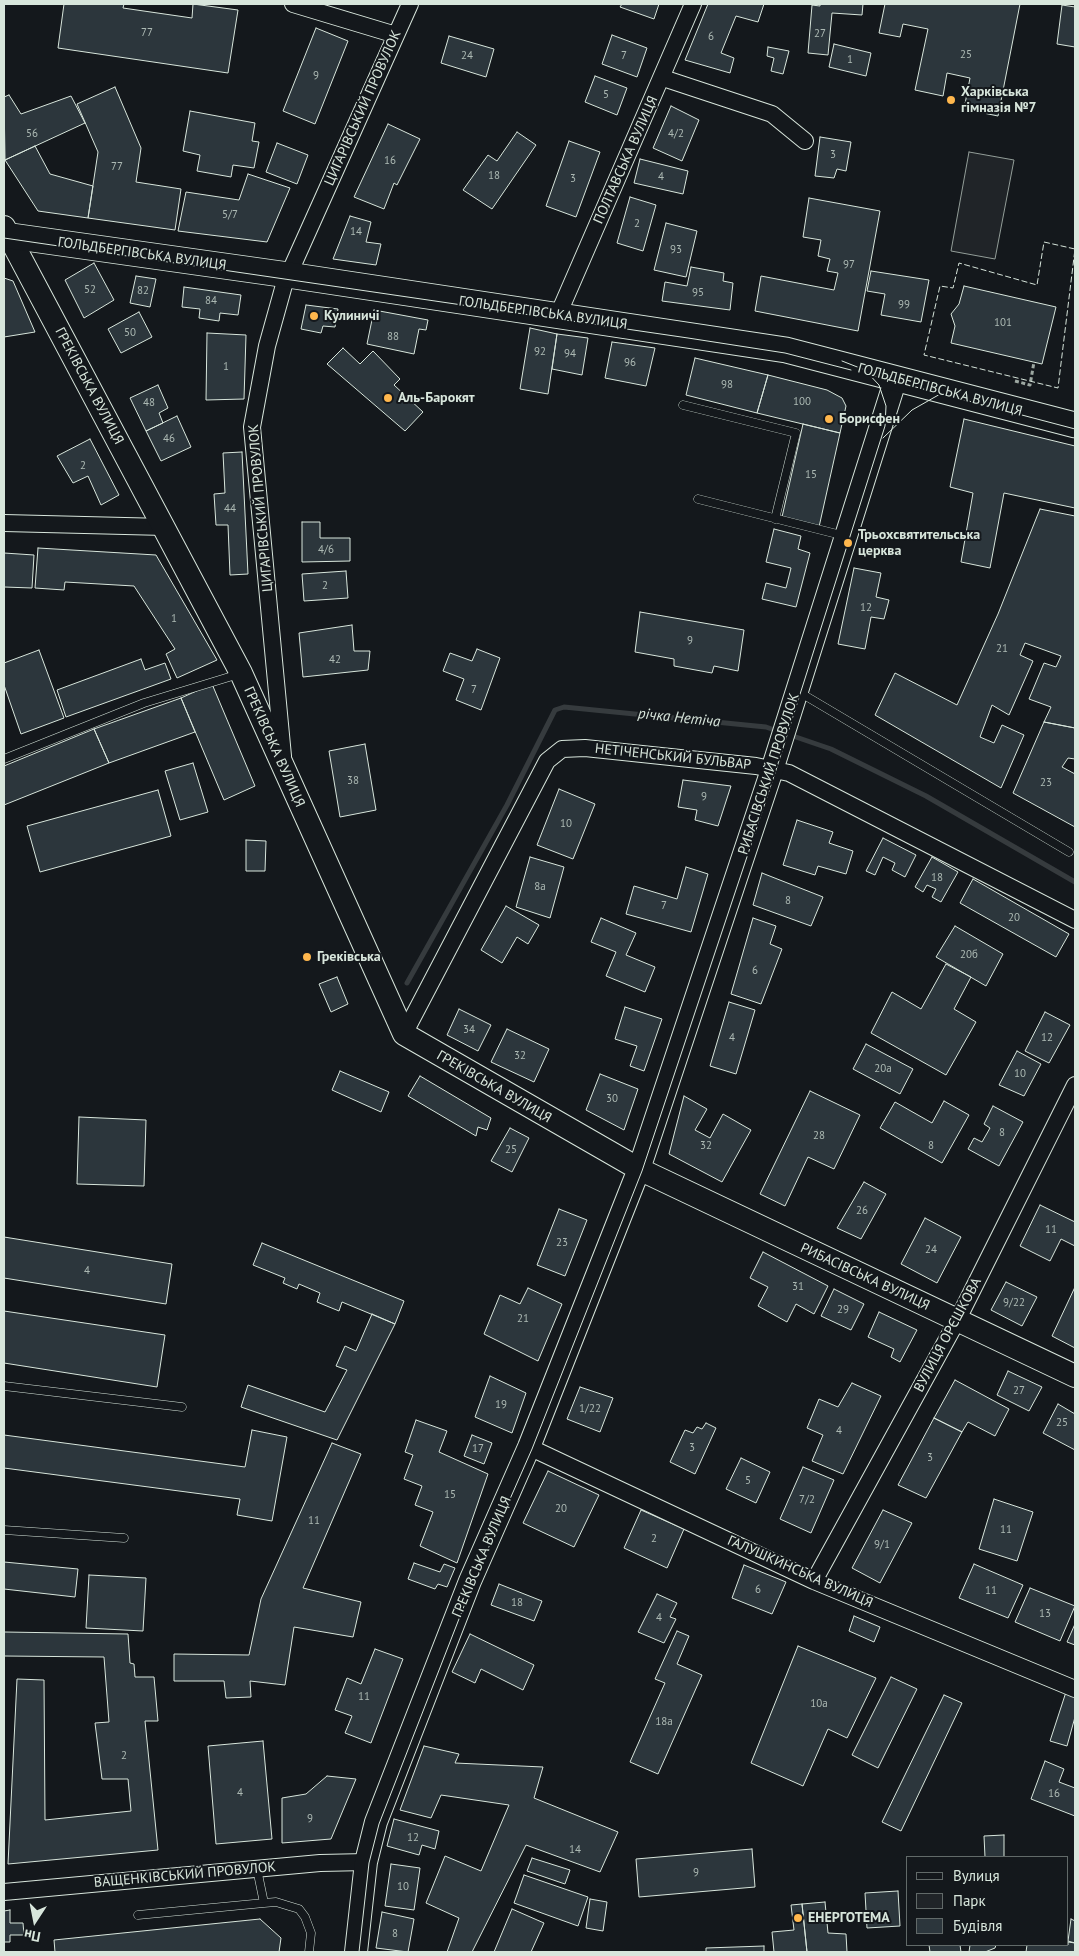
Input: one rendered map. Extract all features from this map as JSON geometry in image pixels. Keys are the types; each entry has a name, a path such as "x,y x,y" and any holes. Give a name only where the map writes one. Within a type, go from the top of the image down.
{"main road":[{"name":"ГОЛЬДБЕРГІВСЬКА ВУЛИЦЯ","path":"5,232 786,350 1075,425"},
{"name":"ГРЕКІВСЬКА ВУЛИЦЯ","path":"5,232 241,673 404,1034 647,1173 463,1600 376,1822 366,1862 356,1952"},
{"name":"РИБАСІВСЬКИЙ ПРОВУЛОК","path":"647,1173 896,378"},
{"name":"РИБАСІВСЬКА ВУЛИЦЯ","path":"647,1173 1075,1376"}],"street":[{"path":"293,4 396,35"},
{"name":"ЦИГАРІВСЬКИЙ ПРОВУЛОК","path":"285,771 252,427 268,346 288,275 410,4"},
{"name":"ПОЛТАВСЬКА ВУЛИЦЯ","path":"558,315 663,78 693,4"},
{"path":"663,78 772,114 805,141"},
{"path":"4,523 165,528"},
{"name":"НЕТІЧЕНСЬКИЙ БУЛЬВАР","path":"404,1034 547,761 562,748 585,748 756,766 789,773 1075,920"},
{"name":"ВУЛИЦЯ ОРЄШКОВА","path":"814,1581 957,1321 1075,1085"},
{"name":"ГАЛУШКИНСЬКА ВУЛИЦЯ","path":"529,1447 814,1581 1075,1690"},
{"name":"ВАЩЕНКІВСЬКИЙ ПРОВУЛОК","path":"4,1892 257,1868 338,1862 366,1862"}],"lane":[{"path":"683,405 796,433 775,519"},
{"path":"698,499 847,537"},
{"path":"4,759 144,703 241,673"},
{"path":"797,691 1069,852"},
{"path":"4,1386 182,1407"},
{"path":"4,1530 124,1538"},
{"path":"257,1868 264,1903"},
{"path":"138,1915 276,1902 298,1910 305,1917 311,1933 309,1952"}],"path":[{"path":"1015,381 1030,385 1034,362"}],"green space":[{"path":"969,152 1014,160 995,259 951,251"}],"building":[{"path":"64,4 124,4 123,8 192,18 193,4 238,10 228,73 58,48"},
{"path":"622,4 659,4 654,19 620,7"},
{"path":"708,4 764,4 758,22 736,16 721,53 734,58 730,73 685,60"},
{"path":"820,4 863,4 862,15 832,13 828,55 808,53 812,5 820,6"},
{"path":"885,4 1020,4 998,116 964,109 970,78 947,73 943,96 915,90 928,29 903,24 900,37 879,33"},
{"path":"1062,5 1075,7 1075,47 1057,44"},
{"path":"316,28 348,41 315,124 283,111"},
{"path":"612,35 647,48 637,77 602,64"},
{"path":"449,36 494,49 486,77 441,63"},
{"path":"834,44 871,53 866,76 829,67"},
{"path":"768,47 789,51 783,74 771,71 774,58 767,56"},
{"path":"595,76 627,88 617,115 585,102"},
{"path":"115,87 141,148 136,182 181,189 175,230 88,218 98,152 77,104"},
{"path":"9,95 21,114 71,96 85,123 5,160 4,97"},
{"path":"671,106 699,120 682,161 653,148"},
{"path":"190,111 255,123 252,141 259,142 254,168 233,165 231,177 197,171 200,155 183,151"},
{"path":"388,124 420,139 397,185 394,183 384,209 354,197"},
{"path":"517,132 536,145 492,209 463,190 488,155 497,161"},
{"path":"820,137 851,142 846,171 837,169 834,178 815,176"},
{"path":"569,141 600,152 576,217 546,206"},
{"path":"277,143 308,155 297,184 266,172"},
{"path":"35,146 50,174 93,186 88,218 38,211 5,160"},
{"path":"640,159 688,171 683,194 634,183"},
{"path":"248,174 290,188 267,242 178,231 186,192 239,200"},
{"path":"630,197 656,205 643,251 617,243"},
{"path":"809,198 880,211 858,331 755,311 761,276 834,290 838,273 827,271 830,259 818,256 821,240 803,237"},
{"path":"350,216 371,222 366,242 381,244 376,265 333,259"},
{"path":"666,223 697,231 686,277 654,270"},
{"path":"94,263 114,300 84,318 65,280"},
{"path":"691,267 724,273 723,281 733,283 730,310 662,301 665,282 687,286"},
{"path":"871,271 929,280 921,322 881,315 885,294 867,291"},
{"path":"136,276 156,279 150,307 130,303"},
{"path":"4,278 13,281 35,332 4,337"},
{"path":"964,286 1056,307 1042,364 951,343 955,326 951,314 959,304"},
{"path":"184,287 241,295 238,315 220,313 219,321 199,318 200,309 182,307"},
{"path":"306,305 338,309 335,327 323,326 321,333 301,329"},
{"path":"374,310 428,320 426,330 419,329 414,354 367,344"},
{"path":"139,312 152,337 121,353 108,329"},
{"path":"530,328 557,334 548,394 520,389"},
{"path":"207,333 246,335 244,399 206,400"},
{"path":"557,334 588,338 582,375 552,369"},
{"path":"612,342 655,348 646,386 605,378"},
{"name":"Аль-Барокят","path":"343,348 360,364 373,351 400,379 394,385 423,412 405,431 327,364"},
{"path":"695,358 768,375 757,413 686,395"},
{"path":"768,375 827,390 842,398 846,406 840,433 757,413"},
{"path":"158,385 168,408 159,413 163,423 146,431 130,398"},
{"path":"177,416 191,447 161,461 146,431"},
{"path":"964,419 1075,446 1075,508 1004,493 990,568 961,562 973,493 950,487"},
{"path":"803,424 840,433 819,527 782,517"},
{"path":"90,439 119,495 101,505 88,476 73,483 57,456"},
{"path":"242,452 248,574 230,575 228,525 216,525 214,494 225,493 223,453"},
{"path":"1040,509 1075,516 1075,728 1044,722 1051,707 1029,699 1044,663 1056,667 1061,656 1025,643 1020,655 1033,661 1009,715 992,705 980,737 994,743 1002,725 1024,735 1001,788 875,715 895,673 957,705 998,614"},
{"path":"302,522 320,522 320,538 350,538 350,561 302,562"},
{"path":"774,529 801,536 798,549 810,553 796,607 762,599 766,583 786,588 791,568 766,562"},
{"path":"38,548 156,555 217,660 177,678 166,654 175,649 134,586 65,582 64,590 35,588"},
{"path":"4,553 34,555 32,588 4,587"},
{"path":"854,568 881,573 876,597 889,600 884,619 871,617 865,649 838,644"},
{"path":"346,571 348,598 304,601 302,574"},
{"path":"640,612 744,630 738,671 714,666 712,673 674,666 674,659 635,652"},
{"path":"352,625 354,651 370,651 368,670 303,677 299,633"},
{"path":"477,649 500,658 481,710 456,700 464,679 443,671 450,653 472,661"},
{"path":"39,650 64,718 21,734 4,685 4,663"},
{"path":"141,659 145,670 165,663 171,679 66,717 57,690"},
{"path":"212,684 255,786 224,800 181,698"},
{"path":"181,698 195,732 109,763 94,729"},
{"path":"1044,722 1075,728 1075,759 1068,758 1062,767 1075,774 1075,827 1013,793"},
{"path":"94,729 109,763 4,805 4,766"},
{"path":"365,744 376,810 340,817 329,751"},
{"path":"193,763 208,812 180,820 165,771"},
{"path":"683,780 731,786 718,826 695,820 697,810 678,807"},
{"path":"559,789 595,804 573,859 537,845"},
{"path":"158,790 171,836 40,872 27,826"},
{"path":"797,820 833,832 829,843 853,851 846,874 818,866 815,875 783,865"},
{"path":"883,838 916,855 905,877 892,870 895,863 883,857 875,875 866,871"},
{"path":"246,840 266,841 265,871 246,871"},
{"path":"530,857 564,867 550,918 516,907"},
{"path":"932,857 958,872 941,902 932,897 936,889 927,885 923,892 915,887"},
{"path":"686,867 708,874 691,932 626,914 634,886 677,899"},
{"path":"762,873 823,897 811,926 753,905"},
{"path":"973,879 1069,934 1056,957 960,903"},
{"path":"506,906 539,925 528,944 517,937 502,963 481,950"},
{"path":"601,918 636,933 626,955 655,967 645,992 606,976 616,952 591,942"},
{"path":"753,918 776,926 770,944 782,949 761,1004 731,994"},
{"path":"955,926 1003,954 986,986 936,957"},
{"path":"946,964 971,977 954,1009 976,1022 946,1075 871,1033 892,992 921,1009"},
{"path":"337,977 348,1004 331,1012 319,984"},
{"path":"729,1002 755,1010 736,1074 710,1066"},
{"path":"625,1007 662,1019 644,1071 630,1066 637,1046 615,1039"},
{"path":"459,1009 491,1025 478,1051 447,1035"},
{"path":"1045,1012 1070,1025 1049,1063 1025,1051"},
{"path":"507,1029 549,1049 534,1082 491,1062"},
{"path":"866,1044 913,1069 900,1094 853,1069"},
{"path":"1017,1051 1041,1064 1024,1096 999,1085"},
{"path":"340,1071 389,1092 381,1112 332,1090"},
{"path":"600,1074 638,1089 624,1130 586,1110"},
{"path":"420,1076 491,1118 487,1130 478,1127 476,1136 408,1096"},
{"path":"810,1091 860,1115 834,1169 808,1157 785,1206 760,1194"},
{"path":"684,1096 707,1109 695,1130 710,1138 723,1114 751,1130 722,1182 669,1154"},
{"path":"944,1101 969,1115 942,1163 880,1128 895,1102 932,1123"},
{"path":"993,1106 1023,1122 999,1166 968,1149 974,1138 982,1142 990,1128 984,1124"},
{"path":"79,1117 146,1120 144,1186 77,1184"},
{"path":"510,1128 529,1138 512,1172 491,1161"},
{"path":"864,1182 886,1194 861,1239 837,1228"},
{"path":"1040,1205 1075,1222 1075,1246 1061,1239 1050,1261 1020,1246"},
{"path":"559,1209 587,1220 565,1276 537,1265"},
{"path":"925,1218 961,1237 937,1283 901,1264"},
{"path":"4,1237 172,1264 166,1304 4,1278"},
{"path":"262,1243 404,1301 395,1324 342,1302 339,1311 317,1302 320,1293 299,1284 297,1289 283,1283 285,1278 253,1265"},
{"path":"763,1252 828,1286 814,1314 796,1304 787,1322 758,1306 768,1287 750,1278"},
{"path":"1006,1282 1037,1297 1022,1326 991,1310"},
{"path":"1075,1287 1075,1348 1052,1336"},
{"path":"528,1288 562,1304 538,1361 484,1334 500,1295 520,1304"},
{"path":"834,1289 864,1304 851,1330 821,1316"},
{"path":"4,1311 165,1335 157,1387 4,1363"},
{"path":"879,1312 917,1330 900,1362 891,1357 894,1349 868,1337"},
{"path":"372,1314 395,1324 337,1440 241,1407 248,1385 325,1412 347,1370 336,1366 345,1346 356,1351"},
{"path":"1008,1371 1042,1387 1029,1411 997,1395"},
{"path":"490,1376 526,1393 512,1433 475,1417"},
{"path":"955,1380 1009,1409 995,1436 968,1422 962,1432 934,1418"},
{"path":"852,1383 881,1396 843,1474 812,1461 823,1435 807,1428 819,1399 838,1407"},
{"path":"580,1387 613,1398 600,1432 567,1419"},
{"path":"1058,1404 1075,1414 1075,1450 1043,1433"},
{"path":"934,1418 962,1432 926,1498 898,1485"},
{"path":"416,1420 447,1431 439,1452 488,1474 457,1563 420,1546 433,1512 415,1505 422,1486 404,1479 413,1455 405,1452"},
{"path":"706,1423 716,1428 695,1474 670,1462 685,1430 693,1433 697,1427 702,1429"},
{"path":"252,1430 287,1437 272,1521 237,1515 240,1499 4,1468 4,1435 245,1467"},
{"path":"472,1435 492,1443 484,1464 464,1456"},
{"path":"332,1443 361,1454 303,1588 361,1602 353,1637 294,1627 285,1685 250,1681 251,1697 226,1698 224,1681 174,1681 174,1654 249,1655 261,1599"},
{"path":"741,1458 770,1472 756,1503 726,1489"},
{"path":"803,1467 834,1480 811,1533 780,1519"},
{"path":"548,1471 599,1495 574,1547 523,1523"},
{"path":"994,1499 1033,1512 1017,1561 979,1549"},
{"path":"641,1510 684,1529 667,1568 624,1548"},
{"path":"883,1510 912,1523 880,1583 852,1568"},
{"path":"4,1562 78,1569 75,1597 4,1589"},
{"path":"414,1563 440,1572 444,1564 455,1568 447,1587 438,1584 435,1589 408,1579"},
{"path":"974,1564 1023,1585 1008,1618 959,1598"},
{"path":"744,1565 786,1582 772,1614 732,1598"},
{"path":"89,1575 146,1578 143,1631 86,1628"},
{"path":"499,1584 542,1601 534,1621 491,1605"},
{"path":"1030,1588 1075,1606 1060,1641 1015,1622"},
{"path":"657,1594 677,1603 670,1617 676,1619 664,1643 638,1632"},
{"path":"854,1616 880,1627 874,1642 849,1631"},
{"path":"1075,1624 1075,1645 1067,1642"},
{"path":"677,1631 689,1636 677,1664 702,1675 658,1774 630,1762 665,1683 655,1679"},
{"path":"4,1632 128,1634 130,1663 134,1664 135,1677 154,1677 158,1721 145,1721 158,1850 8,1864 17,1679 44,1680 45,1820 131,1811 128,1779 102,1779 95,1723 109,1722 104,1657 4,1656"},
{"path":"470,1634 534,1665 523,1690 481,1669 475,1683 452,1672"},
{"path":"798,1646 876,1678 847,1738 828,1729 803,1786 751,1763"},
{"path":"375,1649 403,1659 371,1743 345,1733 352,1716 335,1710 347,1678 361,1684"},
{"path":"891,1677 917,1689 878,1768 852,1755"},
{"path":"1066,1692 1075,1696 1075,1717 1067,1746 1050,1741"},
{"path":"944,1695 962,1703 901,1831 882,1822"},
{"path":"263,1741 272,1839 216,1844 208,1746"},
{"path":"424,1746 459,1754 455,1763 543,1767 534,1798 618,1832 600,1872 526,1845 472,1952 447,1952 459,1918 426,1903 445,1856 481,1871 509,1805 441,1795 431,1818 400,1810"},
{"path":"1045,1761 1064,1769 1059,1782 1075,1788 1075,1816 1031,1799"},
{"path":"327,1776 356,1779 331,1839 282,1843 282,1798 306,1794"},
{"path":"394,1819 439,1831 435,1849 422,1845 419,1855 387,1846"},
{"path":"1004,1835 1004,1856 985,1856 984,1836"},
{"path":"752,1849 755,1887 639,1897 636,1859"},
{"path":"532,1858 570,1870 565,1884 527,1871"},
{"path":"391,1864 420,1868 414,1910 385,1906"},
{"path":"524,1875 588,1897 578,1926 514,1903"},
{"path":"898,1891 900,1926 867,1928 865,1893"},
{"path":"590,1899 607,1902 603,1931 586,1928"},
{"path":"825,1902 828,1933 846,1934 847,1952 807,1952 802,1904"},
{"name":"ЕНЕРГОТЕМА","path":"802,1904 807,1952 774,1952 772,1932 794,1930 791,1905"},
{"path":"512,1909 544,1923 531,1952 494,1952"},
{"path":"10,1910 10,1923 23,1923 24,1935 10,1935 10,1942 4,1942 4,1911"},
{"path":"382,1912 414,1919 408,1952 376,1948"},
{"path":"260,1919 281,1938 279,1952 55,1952 54,1940"},
{"path":"1071,1919 1075,1921 1075,1943 1069,1941"},
{"path":"1069,1942 1075,1943 1075,1952 1026,1952 1027,1946 1069,1946"},
{"path":"764,1946 764,1952 706,1952 706,1948"},
{"path":"929,1946 960,1946 961,1952 930,1952"},
{"path":"970,1946 996,1946 985,1952 969,1952"}],"waterway":[{"name":"річка Нетіча","path":"407,983 507,805 555,710 564,707 766,727 780,732"},
{"name":"річка Нетіча","path":"790,735 831,749 926,796 1075,882"}],"tram line":[{"path":"4,238 785,353 851,370"},
{"path":"359,1952 369,1863 379,1824 473,1583 532,1449 642,1171 776,770 885,426 886,406 879,385 865,370 842,361"},
{"path":"870,375 1075,429"},
{"path":"883,438 912,410 942,393"}],"fence":[{"path":"1044,242 1075,249 1058,388 924,355 940,286 953,288 959,263 1037,285 1044,242"}],"place":[{"name":"Харківська гімназія №7","path":"951,100"},
{"name":"Кулиничі","path":"314,316"},
{"name":"Аль-Барокят","path":"388,398"},
{"name":"Борисфен","path":"829,419"},
{"name":"Трьохсвятительська церква","path":"848,543"},
{"name":"Греківська","path":"307,957"},
{"name":"ЕНЕРГОТЕМА","path":"798,1918"}]}
